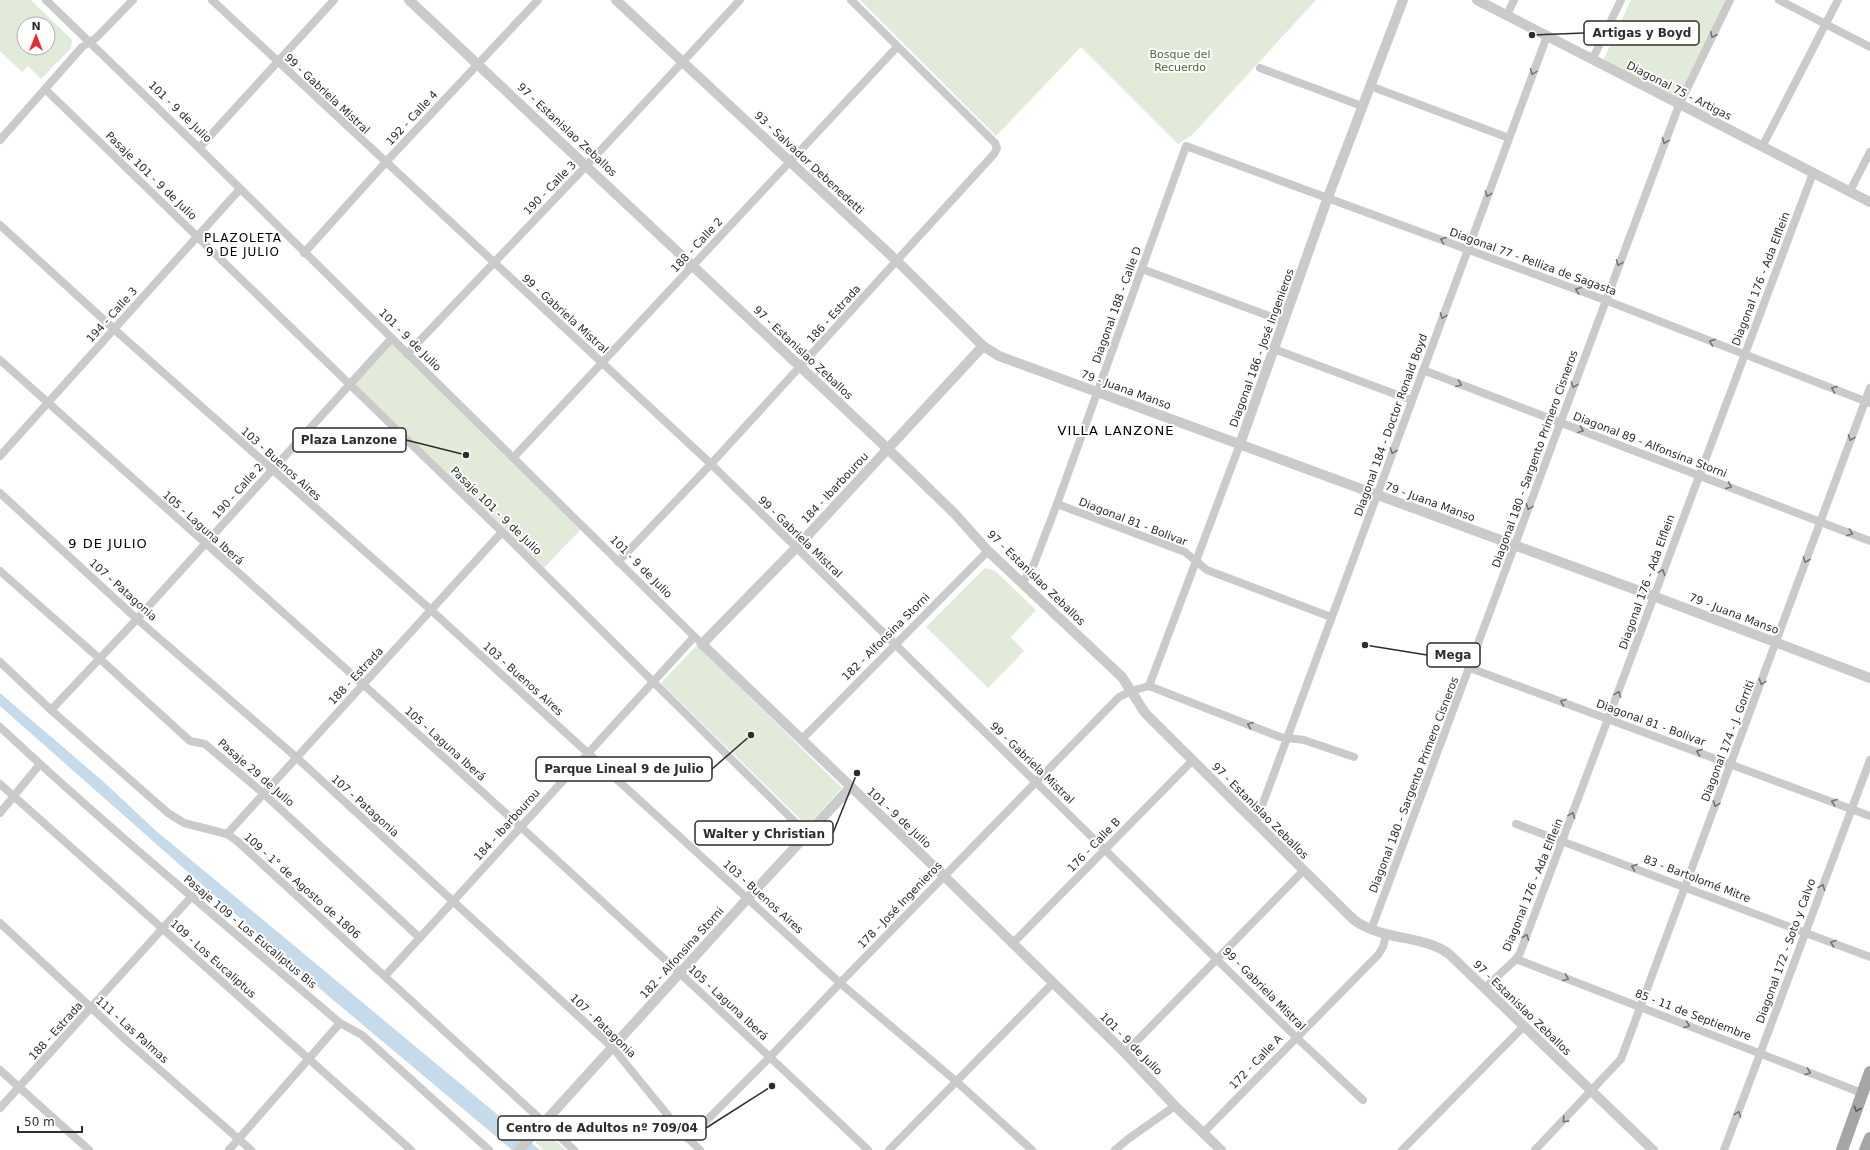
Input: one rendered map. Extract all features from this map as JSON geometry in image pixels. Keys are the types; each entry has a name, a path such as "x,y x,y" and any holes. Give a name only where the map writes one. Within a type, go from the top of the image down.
{"main road":[{"path":"1842,1150 1870,1072"},
{"path":"1865,1150 1870,1138"}],"street":[{"name":"101 - 9 de Julio","path":"46,0 240,188 304,253 698,641 850,788 944,876 1052,984 1125,1053 1175,1106 1221,1150"},
{"path":"0,140 82,47 90,42 133,0"},
{"name":"99 - Gabriela Mistral","path":"212,0 385,163 711,464 1296,1037 1363,1100"},
{"path":"199,148 334,0"},
{"name":"97 - Estanislao Zeballos","path":"408,0 587,165 955,514 988,551 1023,582 1122,677 1145,713 1354,920 1371,930 1386,935 1443,949 1653,1150"},
{"name":"192 - Calle 4","path":"304,253 385,163 538,0"},
{"name":"93 - Salvador Debenedetti","path":"616,0 897,261 983,346"},
{"name":"190 - Calle 3","path":"407,354 683,63 740,0"},
{"path":"851,0 897,47"},
{"name":"Diagonal 186 - José Ingenieros","path":"1149,686 1240,444 1283,321 1362,106 1403,0"},
{"name":"Diagonal 75 - Artigas","path":"1477,0 1870,202"},
{"path":"1507,15 1514,0"},
{"path":"1592,60 1621,0"},
{"name":"Diagonal 180 - Sargento Primero Cisneros","path":"1371,930 1679,105 1730,0"},
{"path":"1779,0 1870,47"},
{"path":"1762,147 1838,0"},
{"name":"Diagonal 184 - Doctor Ronald Boyd","path":"1256,822 1547,36"},
{"name":"186 - Estrada","path":"618,562 711,464 994,154 997,148 995,143 897,47"},
{"name":"188 - Calle 2","path":"513,458 897,47"},
{"path":"1260,68 1362,106"},
{"path":"1370,86 1509,138"},
{"name":"Pasaje 101 - 9 de Julio","path":"45,89 502,532 807,834"},
{"name":"Diagonal 77 - Pelliza de Sagasta","path":"1186,146 1605,300 1868,402"},
{"name":"Diagonal 188 - Calle D","path":"1023,582 1034,564 1057,504 1186,146"},
{"path":"1850,191 1870,152"},
{"name":"Diagonal 176 - Ada Elflein","path":"1485,988 1516,959 1562,841 1813,173"},
{"name":"194 - Calle 3","path":"0,456 115,330 240,188"},
{"name":"103 - Buenos Aires","path":"0,225 272,471 431,610 840,983 957,1082 1032,1150"},
{"path":"1142,269 1283,321"},
{"name":"190 - Calle 2","path":"51,710 137,619 391,339"},
{"name":"79 - Juana Manso","path":"983,346 999,356 1654,596 1870,678"},
{"name":"184 - Ibarbourou","path":"385,976 654,682 796,548 983,346"},
{"path":"1274,349 1411,400"},
{"name":"105 - Laguna Iberá","path":"0,360 521,827 680,973 868,1150"},
{"name":"Diagonal 89 - Alfonsina Storni","path":"1423,370 1560,423 1699,474 1870,541"},
{"name":"Diagonal 174 - J. Gorriti","path":"1535,1150 1592,1092 1621,1059 1777,643 1820,521 1868,402 1870,388"},
{"name":"107 - Patagonia","path":"0,493 137,619 296,757 613,1048 688,1139 700,1150"},
{"name":"Diagonal 81 - Bolivar","path":"1057,504 1185,552 1207,570 1331,617"},
{"name":"188 - Estrada","path":"227,834 502,532"},
{"name":"182 - Alfonsina Storni","path":"801,740 988,551"},
{"name":"Pasaje 29 de Julio","path":"0,571 100,658 190,741 205,744 263,793 420,938"},
{"name":"109 - 1° de Agosto de 1806","path":"0,662 51,710 168,813 184,823 227,834 385,976 574,1150"},
{"name":"Diagonal 81 - Bolivar","path":"1470,668 1852,808 1870,816"},
{"path":"1131,691 1149,686 1274,735 1304,740 1354,757"},
{"name":"178 - José Ingenieros","path":"688,1139 770,1057 840,983 1119,697 1131,691"},
{"name":"Pasaje 109 - Los Eucaliptus Bis","path":"0,727 40,764 340,1023 362,1035 488,1150"},
{"name":"Diagonal 172 - Soto y Calvo","path":"1724,1150 1761,1053 1804,932 1870,760"},
{"name":"176 - Calle B","path":"1012,944 1192,761"},
{"path":"0,813 40,764"},
{"name":"109 - Los Eucaliptus","path":"0,784 411,1150"},
{"name":"182 - Alfonsina Storni","path":"519,1150 850,788"},
{"name":"83 - Bartolomé Mitre","path":"1516,824 1686,886 1870,957"},
{"path":"1125,1053 1303,870"},
{"name":"188 - Estrada","path":"0,1108 192,896"},
{"name":"111 - Las Palmas","path":"0,923 91,1008 251,1150"},
{"name":"172 - Calle A","path":"1203,1133 1378,954 1383,947 1386,935"},
{"name":"85 - 11 de Septiembre","path":"1516,959 1862,1093"},
{"path":"889,1150 1052,984"},
{"path":"229,1150 340,1023"},
{"path":"1402,1150 1524,1026"},
{"path":"0,1070 89,1150"},
{"path":"1115,1150 1128,1138 1175,1106"}],"green space":[{"path":"0,0 31,0 47,16 16,16 16,56 56,56 56,24 72,40 71,48 41,79 28,66 22,72 0,51"},
{"name":"Bosque del Recuerdo","path":"860,0 1316,0 1192,135 1178,144 1081,47 996,136"},
{"path":"1631,0 1726,0 1677,101 1602,63"},
{"path":"391,339 583,527 541,571 350,384"},
{"path":"985,568 994,570 1036,610 1011,637 1024,651 988,688 926,627"},
{"path":"697,645 842,788 807,826 661,683"},
{"path":"542,1133 548,1134 566,1150 543,1150 535,1142"}],"water":[{"path":"0,693 105,783 155,830 540,1150 512,1150 326,994 0,706"}],"place":[{"name":"Artigas y Boyd","path":"1532,35"},
{"name":"Plaza Lanzone","path":"466,455"},
{"name":"Mega","path":"1365,645"},
{"name":"Parque Lineal 9 de Julio","path":"751,735"},
{"name":"Walter y Christian","path":"857,773"},
{"name":"Centro de Adultos nº 709/04","path":"772,1086"}],"district":[{"name":"PLAZOLETA 9 DE JULIO","path":"243,245"},
{"name":"VILLA LANZONE","path":"1116,430"},
{"name":"9 DE JULIO","path":"108,543"}]}
